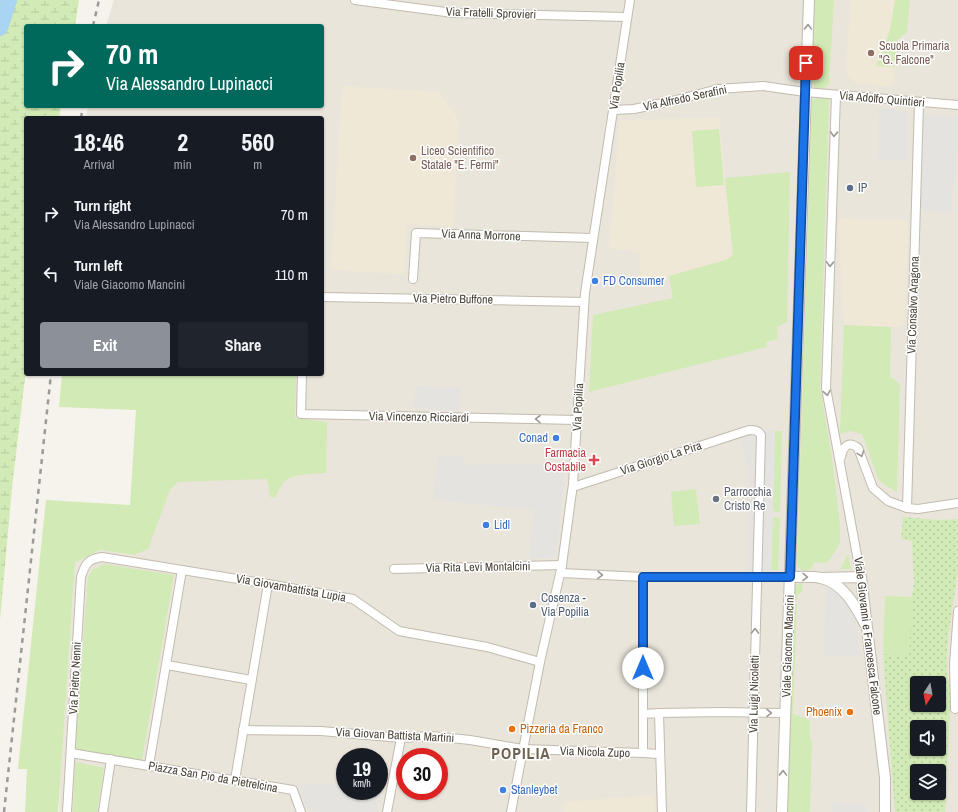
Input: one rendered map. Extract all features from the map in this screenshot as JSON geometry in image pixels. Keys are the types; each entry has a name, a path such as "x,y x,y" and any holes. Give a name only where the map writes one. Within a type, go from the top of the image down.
{"street":[{"name":"Via Fratelli Sprovieri","path":"355,0 453,12 627,17"},
{"name":"Via Popilia","path":"511,812 540,662 562,569 573,487 584,302 630,0"},
{"name":"Viale Giacomo Mancini","path":"782,812 809,0"},
{"name":"Via Alfredo Serafini","path":"613,110 634,109 718,89 763,86 805,92"},
{"name":"Via Adolfo Quintieri","path":"805,92 958,105"},
{"name":"Viale Giovanni e Francesca Falcone","path":"836,95 826,388 861,577 885,778 885,812"},
{"name":"Via Consalvo Aragona","path":"907,508 919,102"},
{"name":"Via Anna Morrone","path":"413,279 416,233 593,238"},
{"name":"Via Pietro Buffone","path":"324,297 584,302"},
{"name":"Via Vincenzo Ricciardi","path":"302,376 301,414 577,420"},
{"name":"Via Giorgio La Pira","path":"573,487 749,430"},
{"name":"Via Luigi Nicoletti","path":"749,430 756,431 761,435 751,812"},
{"path":"840,462 844,447 854,444 858,448 873,488 888,501 907,508 918,509 958,503"},
{"name":"Via Giovambattista Lupia","path":"102,557 353,599 399,631 487,647 540,662"},
{"name":"Via Pietro Nenni","path":"67,812 81,577 84,565 91,560 102,557"},
{"name":"Via Rita Levi Montalcini","path":"394,569 562,569 643,577 790,577"},
{"path":"149,765 182,570"},
{"path":"643,577 643,753"},
{"path":"790,577 861,577"},
{"path":"820,578 834,583 852,601 868,629"},
{"path":"235,780 268,584"},
{"path":"955,709 958,611"},
{"path":"167,665 251,680"},
{"path":"643,714 754,712 786,713"},
{"path":"659,713 659,754 662,812"},
{"name":"Via Giovan Battista Martini","path":"243,730 321,731 400,738 432,736 470,740 523,749"},
{"path":"387,812 400,738"},
{"name":"Via Nicola Zupo","path":"523,749 659,754"},
{"name":"Piazza San Pio da Pietrelcina","path":"71,753 293,790 301,812"},
{"path":"102,812 111,759"}],"shaded area":[{"path":"114,0 958,0 958,812 59,812 61,756 75,563 100,550 134,555 173,480 288,376 324,376 324,116 86,116 88,108 324,108 324,24 107,24"},
{"name":"Scuola Primaria \"G. Falcone\"","path":"851,0 910,0 907,32 897,40 892,87 863,83 858,85 847,76 846,67"},
{"path":"342,86 439,92 459,120 453,227 406,224 404,274 331,270"},
{"path":"879,108 907,112 907,161 878,160"},
{"path":"924,114 958,117 958,145 951,214 920,210"},
{"path":"719,118 733,255 726,260 642,283 639,252 609,248 620,120"},
{"path":"838,219 908,220 906,298 903,325 891,327 844,325"},
{"path":"415,386 460,388 459,411 413,408"},
{"path":"737,427 775,431 771,570 748,571 749,474"},
{"path":"438,455 464,457 466,465 566,463 556,557 529,559 534,510 433,500"},
{"path":"826,586 834,589 844,597 854,614 860,656 824,656"},
{"path":"301,783 336,785 336,800 379,800 377,812 323,812 306,809 301,793"},
{"path":"653,795 654,812 564,812 563,802"},
{"path":"832,802 866,804 866,812 832,812"}],"green space":[{"path":"0,0 79,0 75,24 24,24 24,108 61,108 59,116 24,116 25,376 12,488 0,620"},
{"path":"812,0 834,0 829,84 825,88 815,88 809,72"},
{"path":"895,0 910,0 907,32 897,40 894,67 876,66 890,30"},
{"path":"812,99 829,99 820,387 832,458 840,526 840,541 838,547 827,563 814,562 812,568 806,571 801,570 797,564"},
{"path":"719,129 724,185 696,187 692,131"},
{"path":"790,172 787,322 777,327 778,339 766,342 767,347 589,392 593,315 673,298 669,276 726,260 733,255 725,178"},
{"path":"844,325 891,327 890,376 900,385 897,492 883,484 878,478 862,434 850,431 840,434"},
{"path":"62,376 296,376 295,418 327,422 326,473 291,477 283,483 275,497 270,497 267,479 178,482 170,490 148,549 134,555 100,550 75,563 58,812 25,812 27,769 18,769 46,500 130,505 136,410 59,407"},
{"path":"775,431 782,431 780,512 773,511"},
{"path":"696,489 700,524 674,526 671,492"},
{"path":"773,517 780,517 778,570 771,570"},
{"path":"903,517 938,520 958,519 958,568 947,648 948,678 951,686 946,791 946,764 910,764 910,800 946,800 945,812 895,812 883,654 909,655 914,582 912,541 901,539"},
{"path":"848,554 851,569 840,569"},
{"path":"104,564 174,575 142,760 75,750 88,578 92,570"},
{"path":"803,583 802,592 799,593 797,601 793,601 794,587"},
{"path":"885,596 912,597 909,655 883,654"},
{"path":"793,604 797,604 793,714 810,720 810,736 812,743 810,812 786,812"},
{"path":"75,762 104,768 97,812 73,812"}],"waterway":[{"path":"0,28 9,0"}],"railway":[{"path":"93,24 99,0"},
{"path":"81,116 83,108"},
{"path":"4,812 51,376"}],"place":[{"name":"Scuola Primaria \"G. Falcone\"","path":"871,53"},
{"name":"Liceo Scientifico Statale \"E. Fermi\"","path":"413,158"},
{"name":"IP","path":"850,188"},
{"name":"FD Consumer","path":"595,281"},
{"name":"Conad","path":"556,438"},
{"name":"Farmacia Costabile","path":"594,460"},
{"name":"Parrocchia Cristo Re","path":"716,499"},
{"name":"Lidl","path":"486,525"},
{"name":"Cosenza - Via Popilia","path":"533,605"},
{"name":"Phoenix","path":"850,712"},
{"name":"Pizzeria da Franco","path":"512,729"},
{"name":"Stanleybet","path":"503,790"}],"district":[{"name":"POPILIA","path":"521,753"}],"route":[{"path":"643,668 643,577 790,577 806,63"}]}
